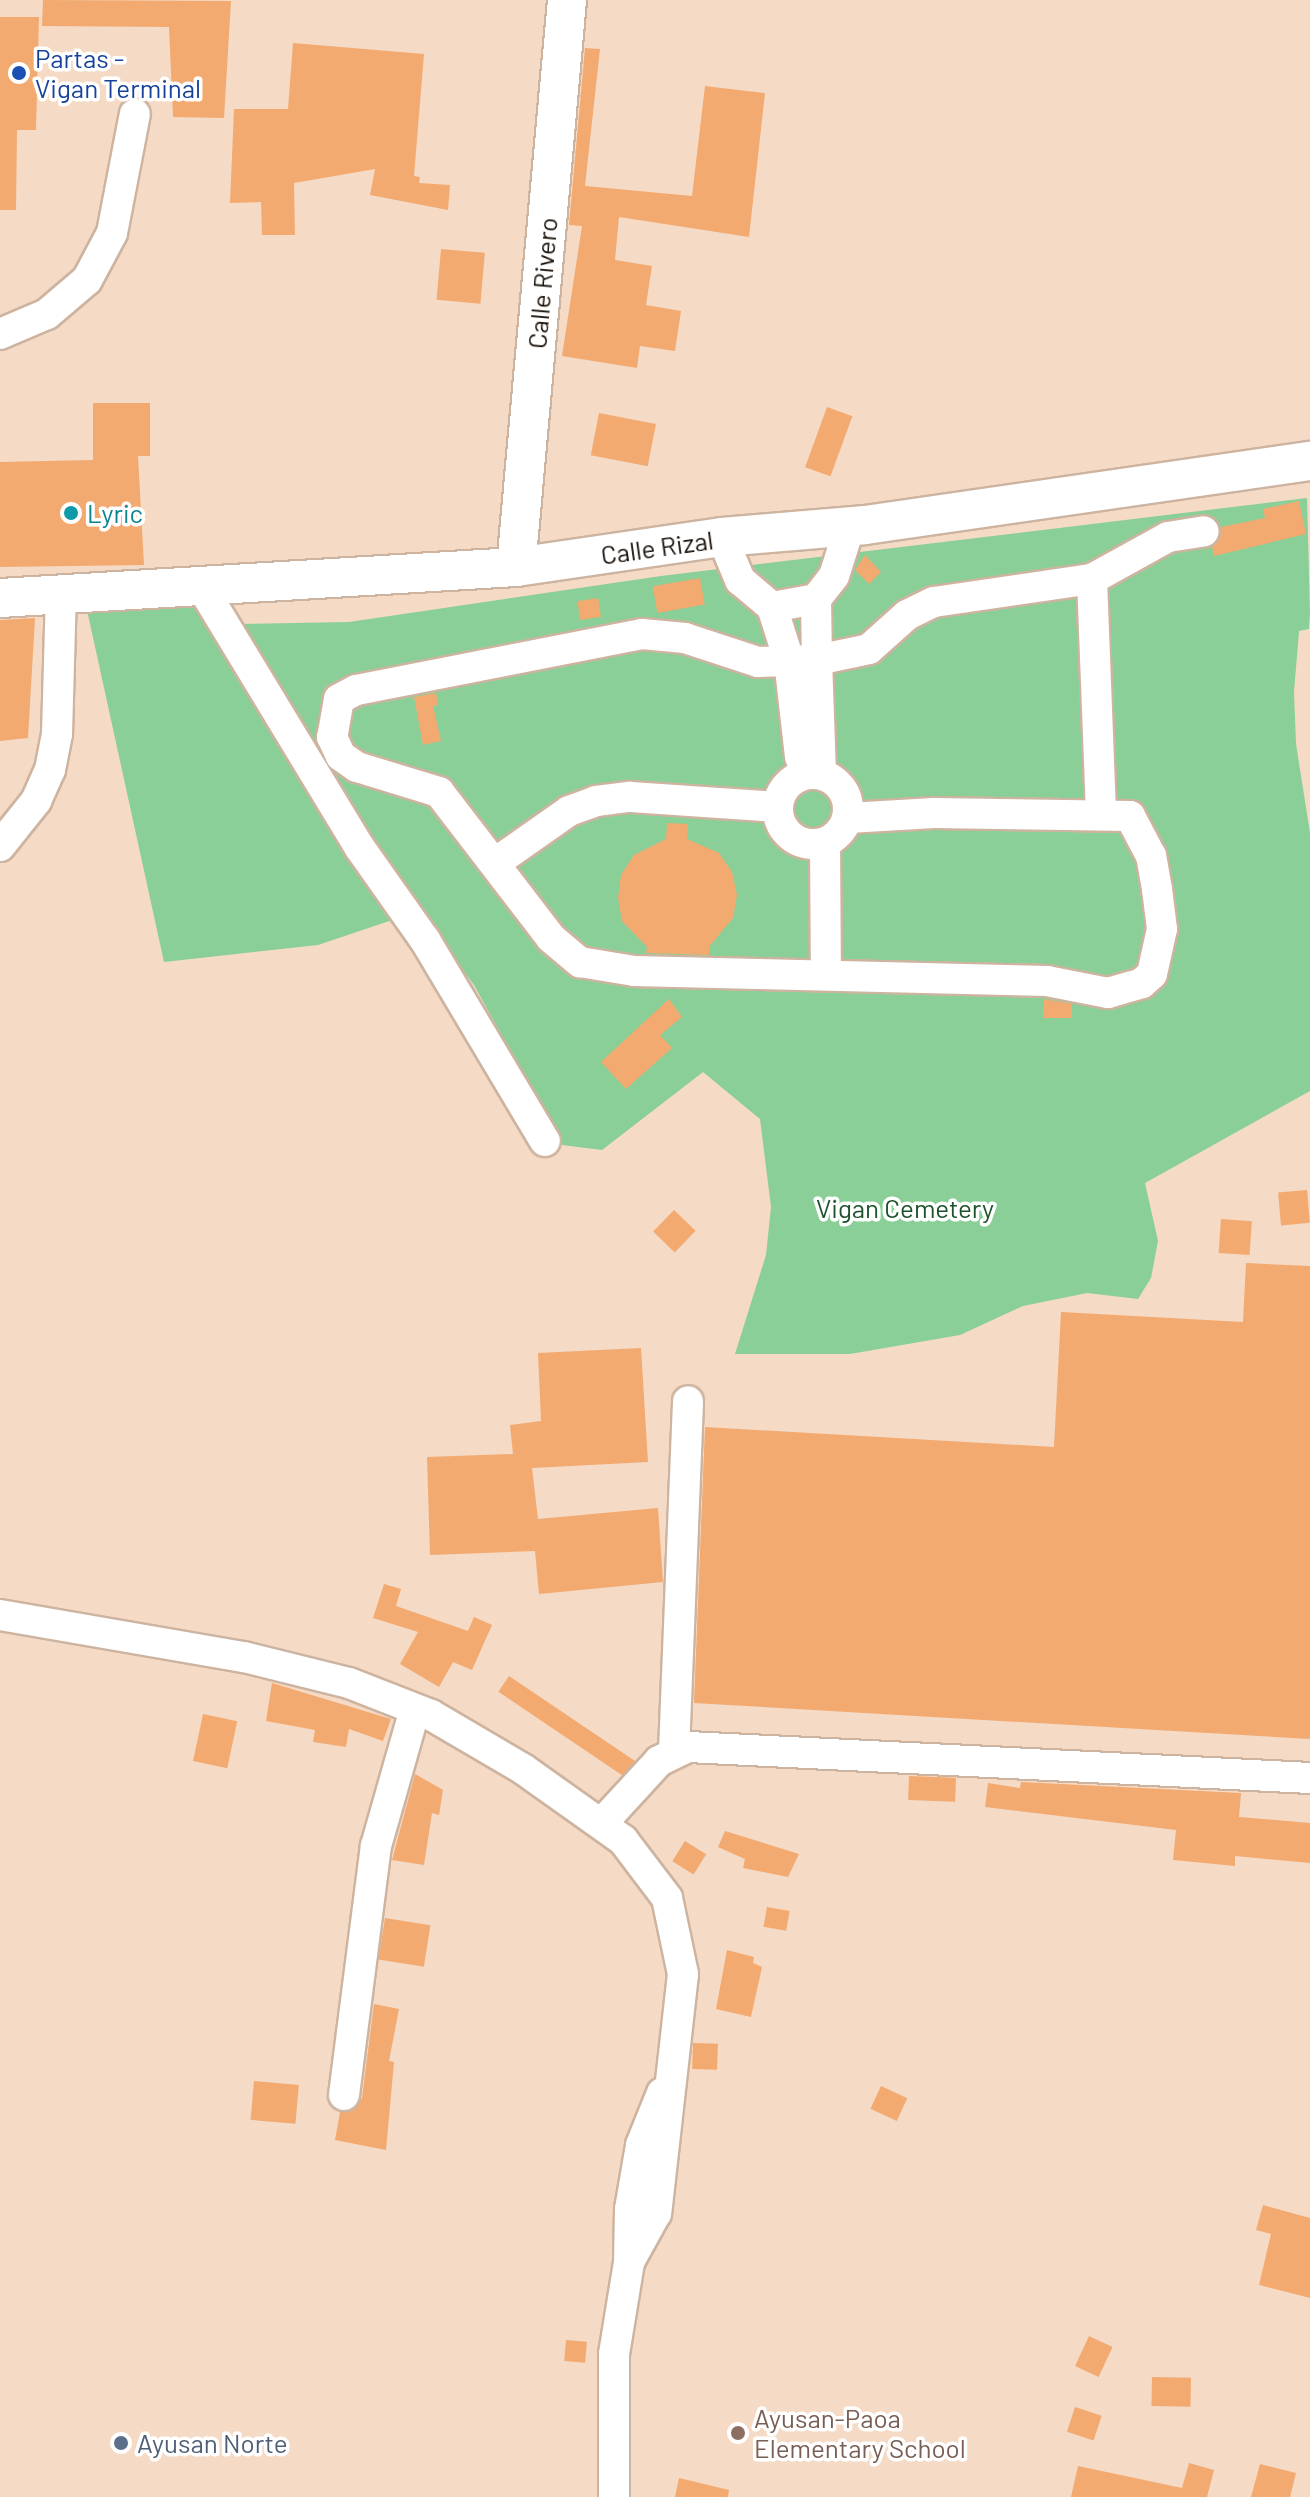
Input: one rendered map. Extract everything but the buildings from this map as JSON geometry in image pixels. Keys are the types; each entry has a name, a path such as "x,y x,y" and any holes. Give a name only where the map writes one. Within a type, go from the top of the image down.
{"main road":[{"name":"Calle Rivero","path":"516,567 567,0"},
{"name":"Calle Rizal","path":"0,598 61,592 203,589 516,567 722,537 850,526 1310,461"}],"street":[{"path":"0,334 47,314 87,280 112,233 135,114"},
{"path":"811,775 803,660 816,599 834,576 850,526"},
{"path":"826,973 825,843 848,818 1101,812 1130,816 1151,856 1162,929 1159,957 1142,983 1108,993 1047,981 826,973 634,971 580,962 551,938 439,792 341,756 332,737 339,699 356,690 642,634 685,638 758,662 803,660 869,649 907,615 934,602 1092,579 1168,537 1204,531"},
{"path":"722,537 740,580 772,607 803,660"},
{"path":"1092,579 1101,812"},
{"path":"203,589 360,848 425,940 545,1141"},
{"path":"0,846 36,801 50,770 57,734 61,592"},
{"path":"772,607 816,599"},
{"path":"811,775 781,795 778,807 785,831 795,840 825,843"},
{"path":"811,775 845,793 848,818"},
{"path":"495,863 569,811 596,801 631,797 778,807"},
{"path":"674,1751 688,1401"},
{"path":"0,1615 244,1657 349,1683 415,1709 523,1769 603,1822 646,1865 667,1898 683,1974 670,2071 643,2211 629,2262 614,2354 614,2497"},
{"path":"344,2095 376,1846 415,1709"},
{"path":"603,1822 674,1751 688,1747 1310,1778"}],"green space":[{"name":"Vigan Cemetery","path":"1307,498 1309,629 1299,631 1294,692 1296,744 1310,833 1310,1091 1145,1183 1158,1241 1151,1278 1138,1299 1087,1293 1023,1306 960,1335 850,1354 735,1354 766,1255 771,1207 760,1119 703,1072 602,1150 562,1145 474,985 419,911 318,945 164,962 85,601 222,596 238,624 349,622 661,576"}],"place":[{"name":"Partas - Vigan Terminal","path":"19,73"},
{"name":"Lyric","path":"71,513"},
{"name":"Ayusan-Paoa Elementary School","path":"738,2433"},
{"name":"Ayusan Norte","path":"121,2443"}]}
